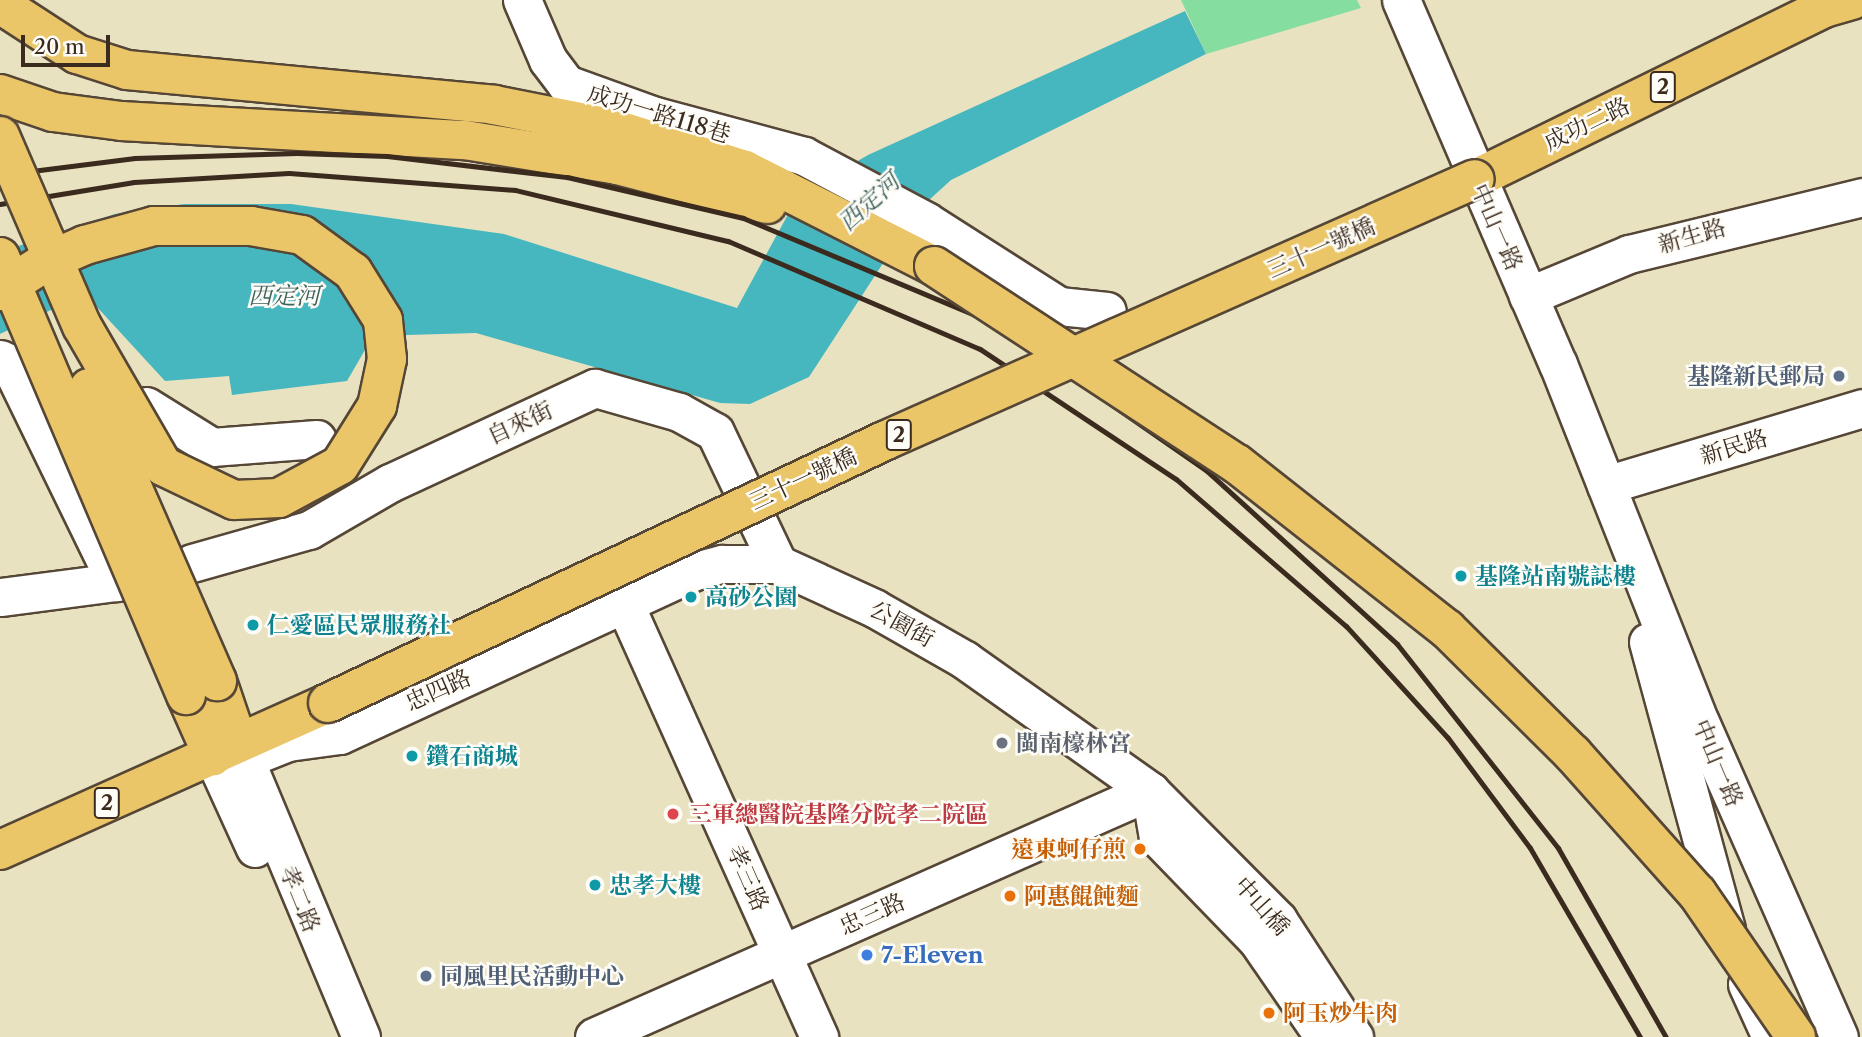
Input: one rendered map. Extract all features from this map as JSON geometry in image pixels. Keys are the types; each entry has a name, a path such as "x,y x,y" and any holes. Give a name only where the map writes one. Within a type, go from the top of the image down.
{"main road":[{"name":"成功二路","path":"1475,179 1824,8 1853,0"},
{"path":"0,4 77,54 127,70 494,106 615,129 767,180 934,266 1237,464 1447,629 1573,754 1697,893 1796,1037"},
{"path":"0,94 53,112 121,121 379,131 617,165 753,199 934,266"},
{"path":"0,136 49,250 55,263 60,276 82,326 163,466 234,500 279,498 340,465 377,405 387,359 383,320 359,279 302,235 251,226 154,226 75,249 65,254 55,258 44,263 0,291"},
{"name":"三十一號橋","path":"328,703 884,441 1475,179"},
{"path":"0,183 202,688"},
{"path":"0,257 232,752"},
{"name":"忠四路","path":"0,850 232,752 328,703"}],"street":[{"name":"成功一路118巷","path":"522,0 566,84 655,116 804,156 926,221 1059,306 1107,311"},
{"name":"中山一路","path":"1401,5 1528,296 1700,722 1839,1037"},
{"name":"新生路","path":"1528,296 1629,254 1862,197"},
{"path":"0,359 9,363 116,582 0,597"},
{"name":"自來街","path":"192,563 309,530 390,483 595,388 679,412 715,432 778,564"},
{"path":"146,406 212,447 317,439"},
{"name":"新民路","path":"1606,485 1862,408"},
{"name":"中山一路","path":"1606,485 1732,950 1771,1037"},
{"name":"公園街","path":"625,605 713,566 778,564 874,608 965,660 1150,791"},
{"name":"忠四路","path":"232,752 340,735 625,605"},
{"name":"孝三路","path":"625,605 819,1037"},
{"path":"232,752 341,1037"},
{"name":"孝二路","path":"232,752 361,1037"},
{"path":"1150,791 1158,838 1257,940 1324,1037"},
{"name":"忠三路","path":"594,1037 1150,791"},
{"name":"中山橋","path":"1150,791 1278,920 1354,1037"}],"green space":[{"path":"1181,0 1357,0 1361,8 1206,54"}],"water":[{"name":"西定河","path":"1185,11 1206,54 951,180 917,211 809,377 750,404 720,403 476,333 373,336 347,381 232,395 229,376 165,381 85,294 0,334 0,252 115,214 184,204 291,204 504,234 737,308 798,196 868,155"}],"railway":[{"path":"0,175 135,158 297,153 387,156 567,177 743,218 994,323 1207,471 1397,644 1558,848 1666,1037"},
{"path":"0,204 134,182 289,173 515,190 728,241 980,349 1176,479 1346,626 1448,738 1530,848 1640,1037"}],"place":[{"name":"基隆新民郵局","path":"1839,376"},
{"name":"基隆站南號誌樓","path":"1461,576"},
{"name":"高砂公園","path":"691,597"},
{"name":"仁愛區民眾服務社","path":"253,625"},
{"name":"閩南檺林宮","path":"1002,743"},
{"name":"鑽石商城","path":"412,756"},
{"name":"三軍總醫院基隆分院孝二院區","path":"673,814"},
{"name":"遠東蚵仔煎","path":"1140,849"},
{"name":"忠孝大樓","path":"595,885"},
{"name":"阿惠餛飩麵","path":"1010,896"},
{"name":"7-Eleven","path":"867,955"},
{"name":"同風里民活動中心","path":"426,976"},
{"name":"阿玉炒牛肉","path":"1269,1013"}]}
